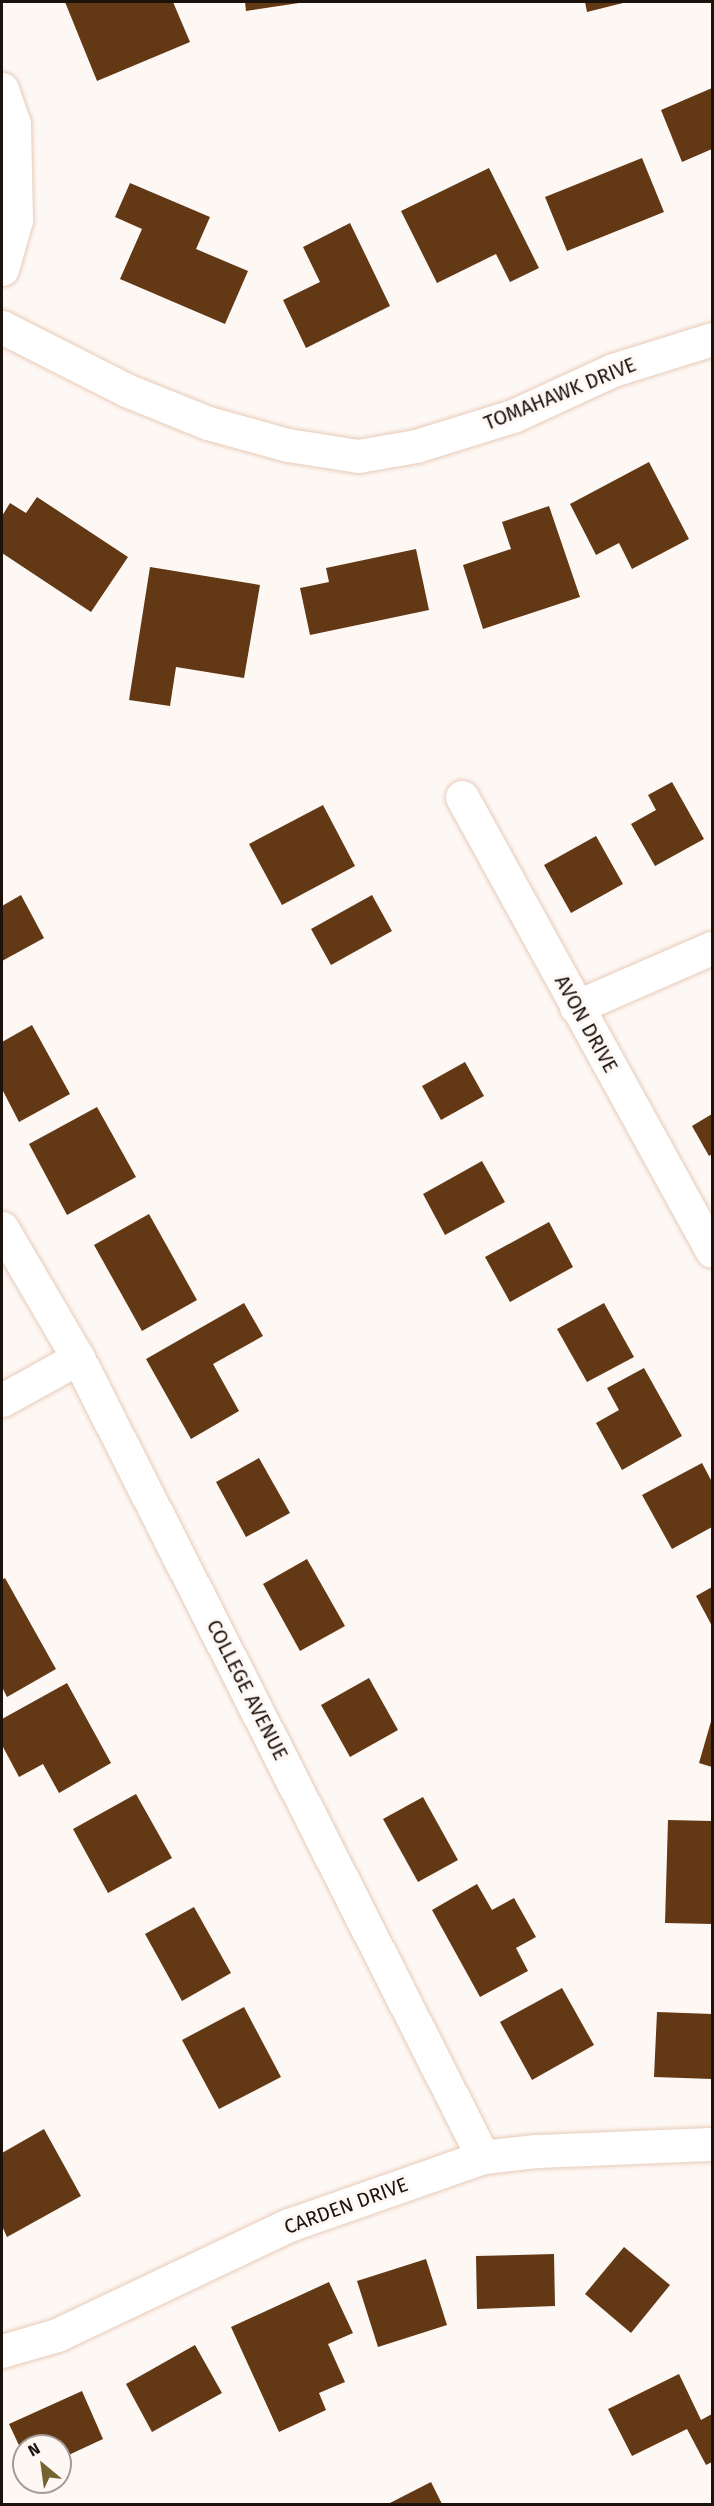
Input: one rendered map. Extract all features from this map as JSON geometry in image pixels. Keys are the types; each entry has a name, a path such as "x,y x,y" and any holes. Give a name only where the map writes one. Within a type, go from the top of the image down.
{"street":[{"path":"2,89 14,123 16,220 2,269"},
{"name":"TOMAHAWK DRIVE","path":"2,327 126,390 208,423 288,445 358,456 416,446 513,416 613,369 712,339"},
{"name":"AVON DRIVE","path":"462,796 712,1251"},
{"path":"576,1007 712,948"},
{"name":"COLLEGE AVENUE","path":"2,1228 78,1358 483,2157"},
{"path":"2,1400 78,1358"},
{"name":"CARDEN DRIVE","path":"2,2351 57,2335 289,2225 483,2157 536,2151 712,2145"}],"building":[{"path":"65,2 173,2 190,42 97,81"},
{"path":"245,2 299,2 299,3 246,11"},
{"path":"585,2 627,2 587,12"},
{"path":"712,88 712,149 682,162 661,110"},
{"path":"642,158 664,212 567,251 545,197"},
{"path":"489,168 539,268 510,282 496,254 437,283 401,211"},
{"path":"130,183 210,217 196,249 248,271 225,324 120,279 142,229 115,217"},
{"path":"350,223 390,306 306,348 283,300 320,282 303,247"},
{"path":"649,462 689,539 632,569 619,543 596,555 570,504"},
{"path":"37,497 128,557 91,612 2,553 2,516 10,503 26,513"},
{"path":"549,506 580,597 483,629 463,565 511,549 502,522"},
{"path":"416,549 429,610 310,635 300,588 329,582 326,568"},
{"path":"150,567 260,585 244,678 176,667 170,706 129,700"},
{"path":"672,782 704,839 655,866 631,824 656,810 648,795"},
{"path":"323,805 355,866 282,905 249,844"},
{"path":"596,836 623,884 571,913 544,865"},
{"path":"21,895 44,938 2,961 2,906"},
{"path":"372,895 392,931 331,965 311,929"},
{"path":"32,1025 70,1094 19,1122 2,1089 2,1042"},
{"path":"465,1062 484,1096 441,1120 422,1086"},
{"path":"97,1107 136,1177 67,1215 29,1144"},
{"path":"712,1114 712,1154 709,1156 692,1126"},
{"path":"482,1161 505,1202 445,1235 423,1194"},
{"path":"149,1214 197,1300 142,1331 94,1245"},
{"path":"549,1222 573,1267 510,1302 485,1257"},
{"path":"244,1303 263,1336 213,1364 239,1411 191,1439 146,1359"},
{"path":"604,1303 634,1357 587,1382 557,1329"},
{"path":"644,1368 682,1436 622,1470 596,1423 619,1410 607,1388"},
{"path":"259,1458 290,1513 246,1537 216,1482"},
{"path":"702,1463 712,1482 712,1527 672,1549 642,1495"},
{"path":"307,1559 345,1626 300,1651 263,1584"},
{"path":"5,1578 56,1669 7,1697 2,1687 2,1580"},
{"path":"712,1587 712,1626 696,1596"},
{"path":"369,1678 398,1730 350,1757 321,1705"},
{"path":"67,1683 111,1763 59,1793 43,1764 19,1777 2,1745 2,1719"},
{"path":"712,1718 712,1767 699,1763"},
{"path":"136,1794 172,1858 108,1893 73,1829"},
{"path":"423,1797 458,1860 418,1882 383,1819"},
{"path":"668,1820 712,1821 712,1924 665,1923"},
{"path":"477,1884 492,1910 514,1898 536,1937 516,1948 528,1971 480,1997 432,1910"},
{"path":"194,1907 231,1973 182,2001 145,1934"},
{"path":"562,1988 594,2045 532,2080 500,2022"},
{"path":"244,2007 281,2077 219,2109 182,2040"},
{"path":"657,2012 712,2014 712,2079 654,2077"},
{"path":"44,2129 81,2196 7,2237 2,2226 2,2153"},
{"path":"624,2247 670,2285 631,2333 585,2294"},
{"path":"554,2254 555,2306 477,2309 476,2256"},
{"path":"426,2259 447,2325 378,2347 357,2281"},
{"path":"329,2282 353,2333 328,2344 345,2382 319,2393 326,2410 279,2432 231,2327"},
{"path":"195,2345 222,2393 152,2432 126,2384"},
{"path":"679,2374 701,2420 712,2414 712,2462 706,2465 687,2429 632,2456 608,2409"},
{"path":"82,2391 103,2439 72,2453 72,2434 14,2434 9,2424"},
{"path":"431,2482 442,2504 388,2504"}]}
